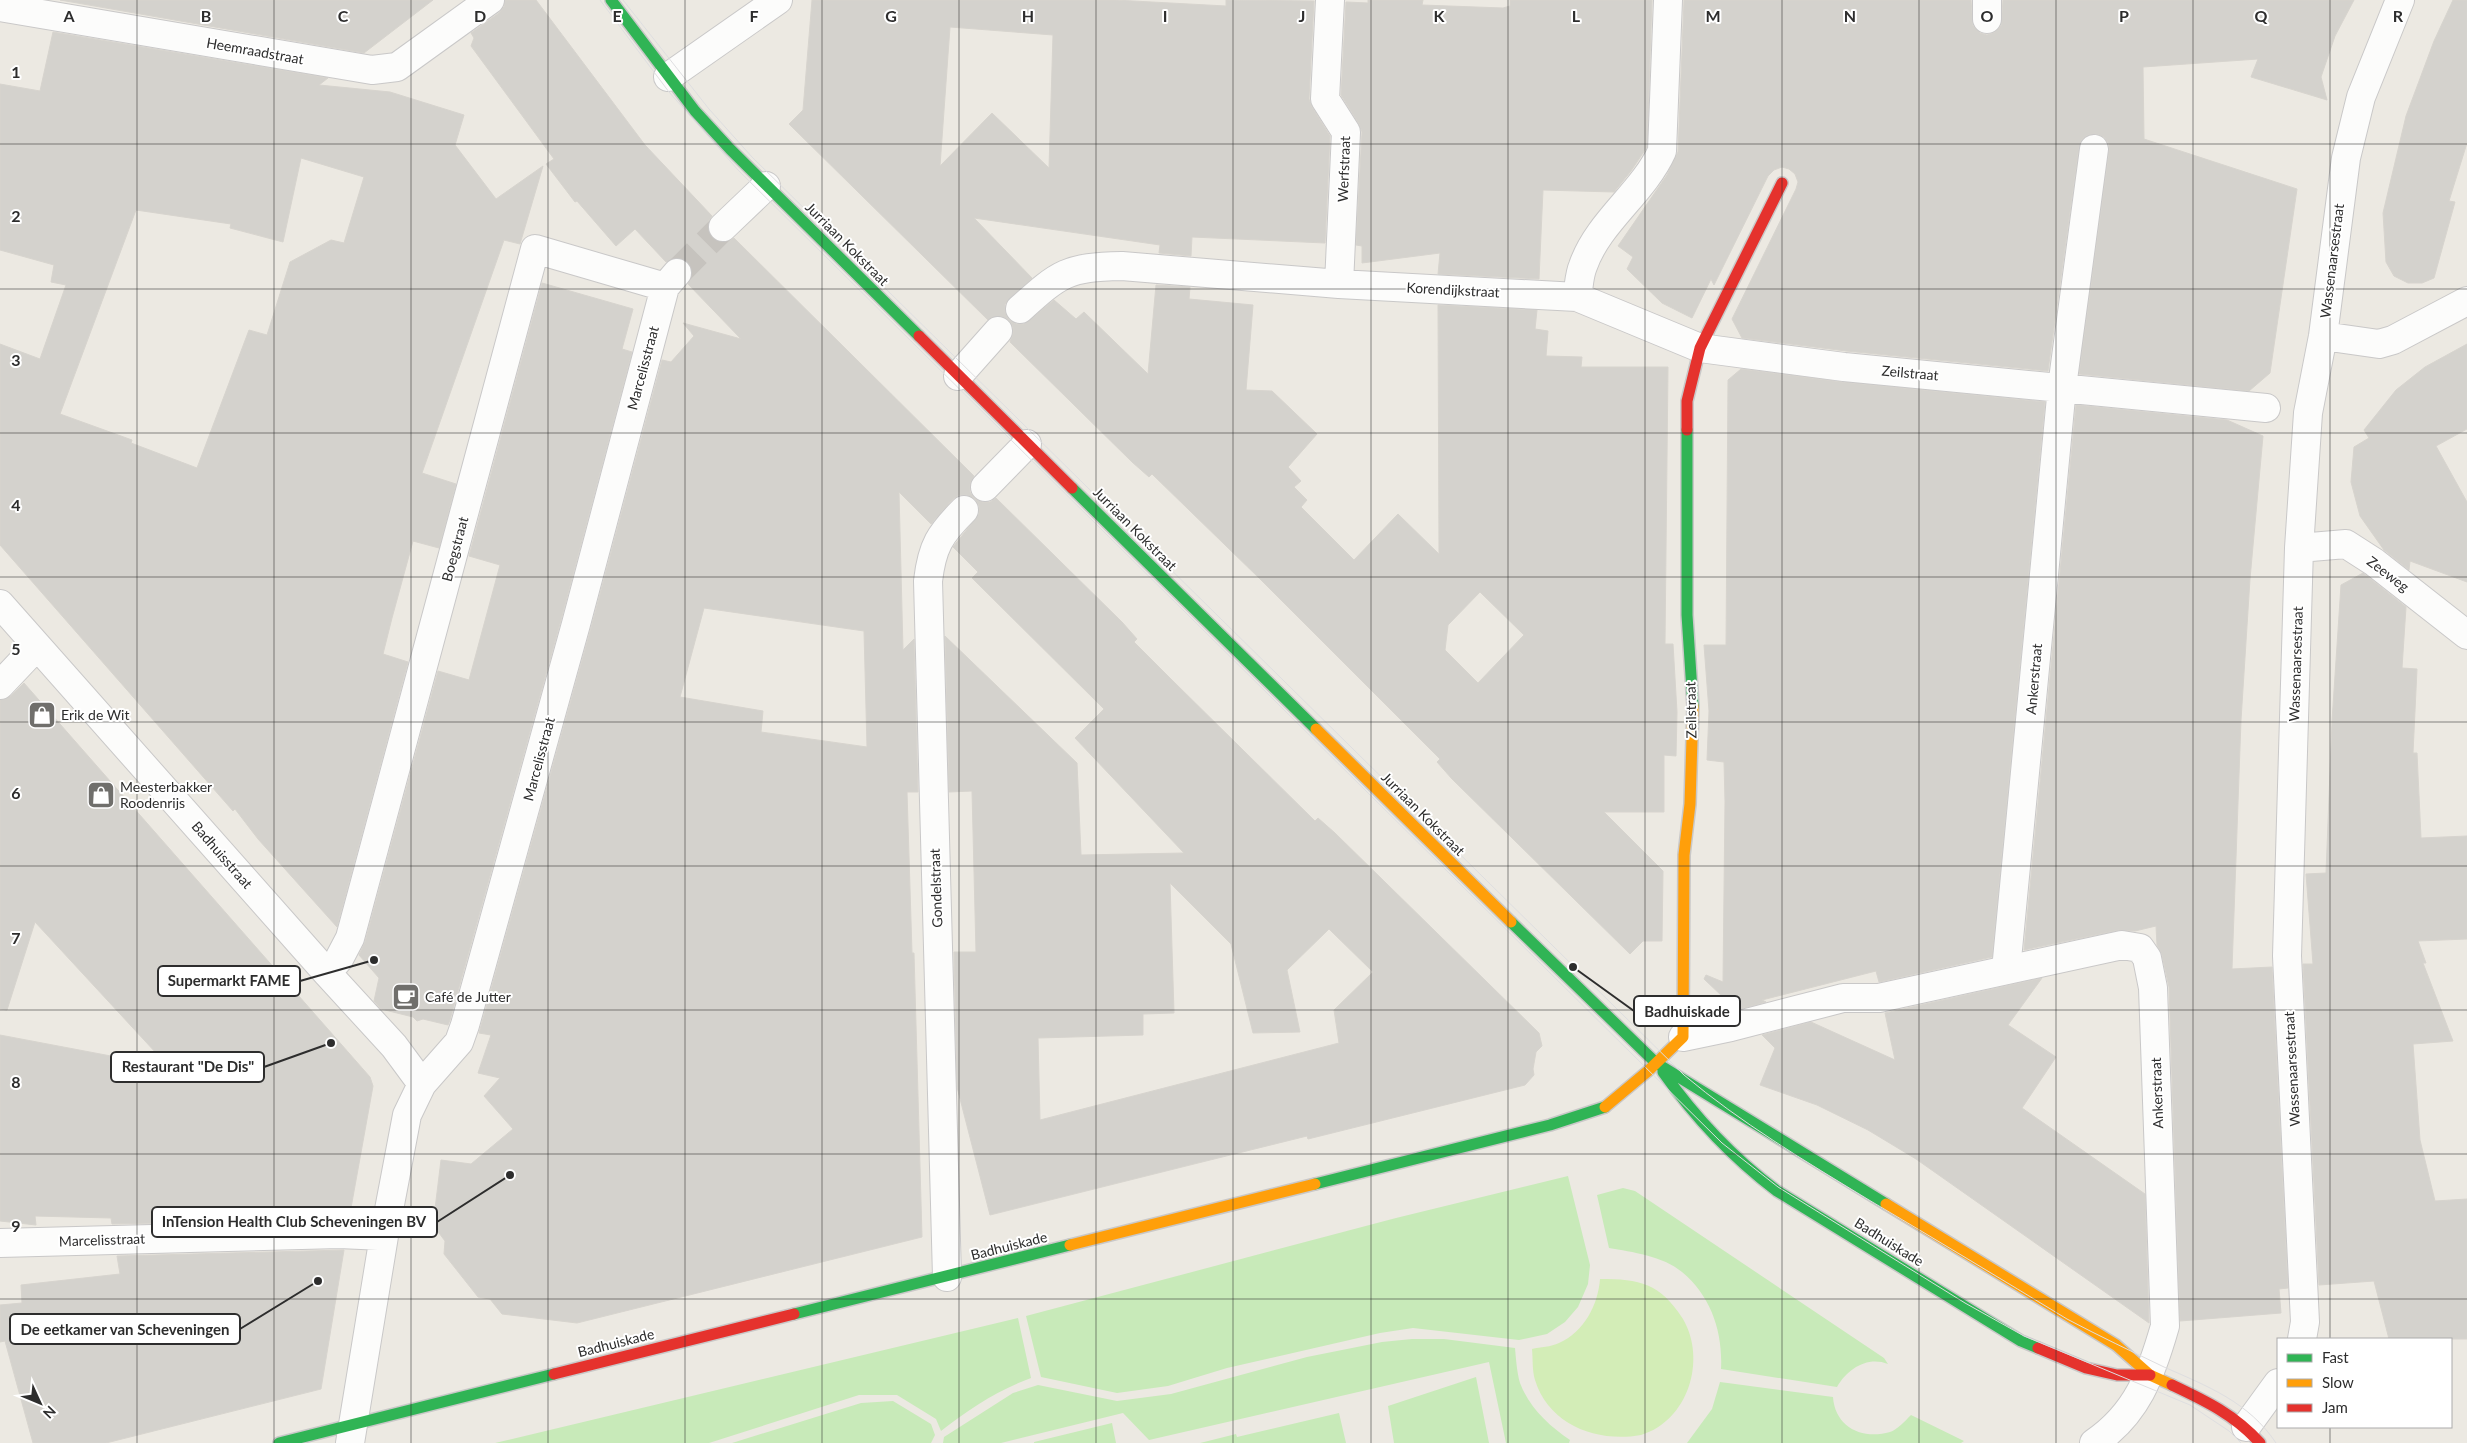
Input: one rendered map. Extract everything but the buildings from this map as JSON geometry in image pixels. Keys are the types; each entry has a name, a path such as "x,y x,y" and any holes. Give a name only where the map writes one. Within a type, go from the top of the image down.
{"main road":[{"name":"Jurriaan Kokstraat","path":"610,0 701,118 766,186 1558,969 1656,1063"},
{"name":"Zeilstraat","path":"1683,1037 1684,855 1690,804 1693,712 1687,615 1688,401 1700,348 1782,183"},
{"path":"1656,1063 1683,1037"},
{"name":"Badhuiskade","path":"279,1443 351,1433 947,1277 1540,1127 1602,1109 1656,1063"},
{"name":"Badhuiskade","path":"1656,1063 1705,1130 1740,1164 1778,1191 2021,1341 2086,1368 2117,1375 2150,1375"},
{"name":"Badhuiskade","path":"1656,1063 2116,1345 2150,1375 2217,1406 2253,1435"}],"street":[{"name":"Heemraadstraat","path":"0,7 372,70 397,67 490,0"},
{"path":"668,77 778,0"},
{"name":"Werfstraat","path":"1330,0 1325,99 1346,132 1339,284"},
{"path":"1577,297 1583,266 1596,240 1654,169 1662,151 1668,0"},
{"name":"Wassenaarsestraat","path":"2302,1338 2305,1322 2287,956 2299,548 2308,413 2322,336 2346,158 2362,97 2400,0"},
{"path":"2062,388 2094,149"},
{"path":"723,227 766,186"},
{"name":"Boegstraat","path":"327,973 339,959 350,938 536,249 671,280"},
{"name":"Korendijkstraat","path":"1020,309 1060,276 1090,266 1122,266 1339,284 1577,297"},
{"name":"Marcelisstraat","path":"351,1433 384,1236 407,1115 422,1084 459,1042 465,1025 671,280"},
{"name":"Zeilstraat","path":"1577,297 1700,348 1844,367 2266,408"},
{"path":"2322,336 2379,344 2407,335 2467,301"},
{"path":"958,376 998,331"},
{"name":"Ankerstraat","path":"2006,970 2062,388"},
{"path":"985,487 1027,444"},
{"name":"Gondelstraat","path":"947,1277 928,581 930,562 944,531 964,510"},
{"name":"Zeeweg","path":"2299,548 2346,544 2374,562 2467,635"},
{"name":"Badhuisstraat","path":"0,604 394,1046 422,1084"},
{"path":"0,685 37,646"},
{"name":"Ankerstraat","path":"1683,1037 1731,1027 1842,998 1879,998 2122,945 2140,948 2147,958 2153,988 2165,1326 2150,1375 2125,1418 2094,1443"},
{"name":"Marcelisstraat","path":"0,1243 339,1234 384,1236"},
{"path":"2253,1435 2277,1385"}],"green space":[{"path":"1568,1176 1590,1265 1588,1284 1578,1307 1565,1322 1547,1334 1519,1340 1413,1328 1380,1333 1227,1368 1168,1386 1117,1393 1041,1377 1026,1316 1396,1218"},
{"path":"1623,1188 1635,1191 1884,1358 1888,1364 1873,1362 1859,1365 1847,1374 1837,1387 1721,1369 1720,1342 1713,1316 1708,1303 1692,1282 1682,1272 1657,1258 1609,1248 1597,1195"},
{"path":"1600,1279 1638,1282 1657,1291 1666,1298 1683,1319 1690,1335 1693,1352 1693,1370 1689,1387 1671,1417 1657,1428 1641,1435 1608,1436 1592,1433 1577,1427 1551,1409 1542,1396 1535,1380 1532,1349 1556,1344 1576,1332 1593,1308"},
{"path":"1018,1318 1031,1378 1007,1388 984,1401 941,1431 936,1419 897,1395 859,1395 709,1443 495,1443"},
{"path":"1412,1339 1444,1339 1515,1348 1518,1375 1524,1392 1540,1415 1570,1440 1569,1443 1506,1443 1489,1362 1149,1440 1123,1413 1001,1443 943,1443 944,1437 1013,1393 1038,1385 1117,1401 1171,1394 1307,1357 1382,1342"},
{"path":"1476,1377 1489,1443 1394,1443 1388,1406"},
{"path":"1720,1382 1833,1397 1839,1416 1852,1429 1860,1432 1880,1434 1893,1431 1911,1415 1964,1441 1961,1443 1687,1443 1712,1409"},
{"path":"893,1401 931,1424 935,1435 931,1443 732,1443 861,1403"},
{"path":"1339,1413 1346,1443 1200,1443 1236,1434 1237,1437"},
{"path":"1112,1423 1116,1443 1034,1443 1034,1442"}],"tunnel":[{"path":"677,273 723,227"}],"tram line":[{"path":"600,0 669,92 738,170 1722,1143 1778,1187 1965,1303 2024,1336 2190,1405 2229,1431 2241,1443"},
{"path":"623,0 709,109 752,157 1684,1075 1728,1109 1797,1156 2067,1319 2226,1397 2253,1416 2276,1443"}],"traffic: fast":[{"path":"611,0 695,111 730,149 919,336"},
{"path":"1687,430 1687,615 1693,706"},
{"path":"1072,488 1316,729"},
{"path":"1511,922 1656,1063 1886,1204"},
{"path":"1663,1072 1688,1106 1715,1136 1745,1165 1777,1191 2021,1341 2038,1348"},
{"path":"1315,1184 1550,1125 1605,1107"},
{"path":"794,1314 1070,1245"},
{"path":"279,1443 554,1374"}],"traffic: slow":[{"path":"1605,1107 1648,1071 1683,1037 1684,855 1690,804 1693,706"},
{"path":"1316,729 1511,922"},
{"path":"1070,1245 1315,1184"},
{"path":"1886,1204 2116,1345 2150,1375 2172,1385"}],"traffic: jam":[{"path":"1687,430 1687,401 1700,348 1782,183"},
{"path":"919,336 1072,488"},
{"path":"554,1374 794,1314"},
{"path":"2038,1348 2086,1368 2117,1375 2150,1375"},
{"path":"2172,1385 2208,1403 2230,1417 2260,1443"}],"place":[{"name":"Erik de Wit","path":"42,715"},
{"name":"Meesterbakker Roodenrijs","path":"101,795"},
{"name":"Supermarkt FAME","path":"374,960"},
{"name":"Badhuiskade","path":"1573,967"},
{"name":"Café de Jutter","path":"406,997"},
{"name":"Restaurant \"De Dis\"","path":"331,1043"},
{"name":"InTension Health Club Scheveningen BV","path":"510,1175"},
{"name":"De eetkamer van Scheveningen","path":"318,1281"}]}
